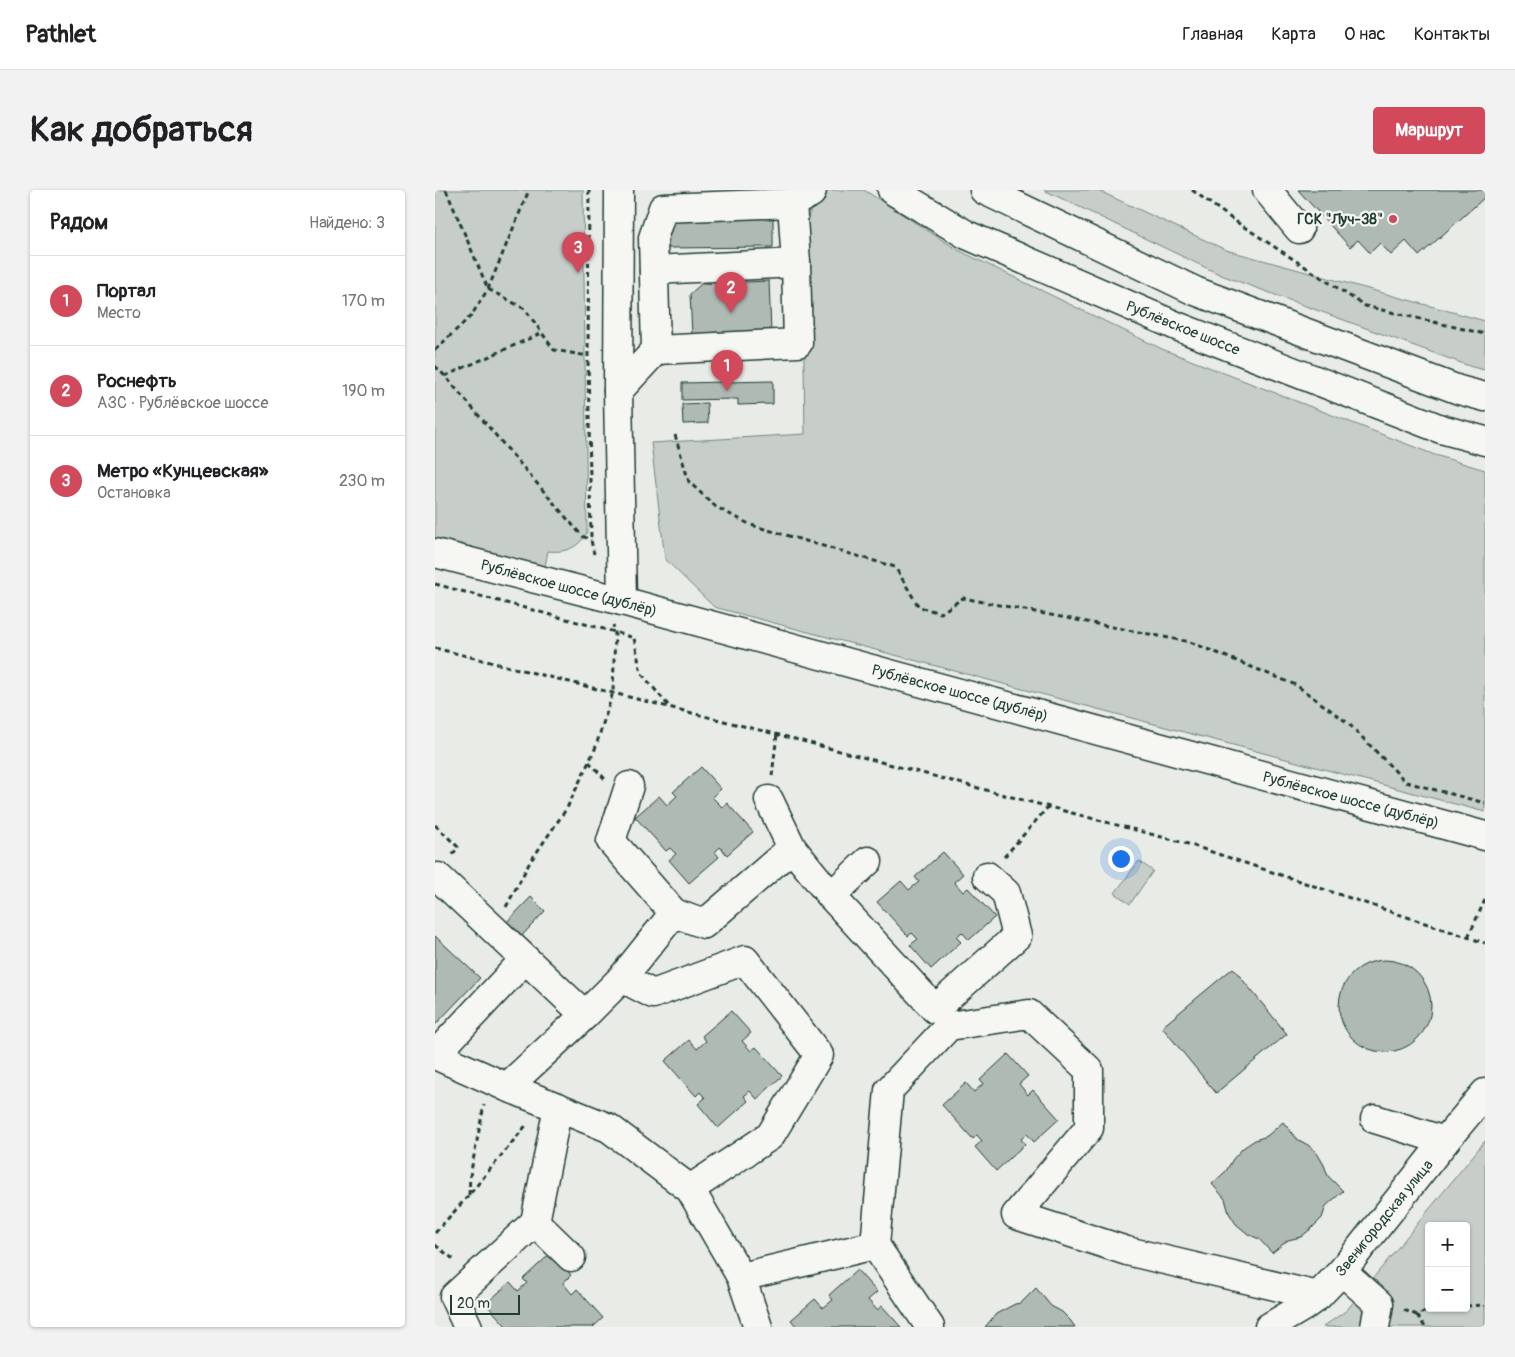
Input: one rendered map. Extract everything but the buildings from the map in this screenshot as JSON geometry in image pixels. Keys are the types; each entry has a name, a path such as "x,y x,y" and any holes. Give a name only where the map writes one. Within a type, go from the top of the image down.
{"street":[{"path":"619,190 622,601"},
{"name":"Рублёвское шоссе","path":"892,190 967,235 1179,327 1441,429 1485,441"},
{"path":"984,190 1195,291 1459,390 1485,397"},
{"path":"1267,190 1299,228"},
{"path":"619,390 656,350 653,238 663,208 802,196 796,263 798,343 656,350"},
{"path":"654,270 796,263"},
{"name":"Рублёвское шоссе (дублёр)","path":"435,554 622,601 1485,836"},
{"path":"629,786 611,841 675,913 704,924 792,848"},
{"path":"769,800 792,848 831,896 942,1018"},
{"path":"831,896 868,861"},
{"path":"930,1327 875,1245 889,1090 942,1018 1017,936 1006,893 987,876"},
{"path":"438,877 585,1015"},
{"path":"498,1083 585,1015 622,978 675,913"},
{"path":"525,959 435,1055 609,1128 690,1189 741,1277 758,1327"},
{"path":"622,978 653,994 745,960 819,1055 770,1136 690,1189"},
{"path":"942,1018 1029,1014 1089,1070 1089,1128 1017,1215 1127,1250 1318,1296"},
{"name":"Звенигородская улица","path":"1269,1327 1303,1308 1318,1296 1342,1271 1485,1093"},
{"path":"468,1327 454,1297 535,1222 552,1105"},
{"path":"1375,1119 1445,1141"},
{"path":"535,1222 571,1257"},
{"path":"741,1277 875,1245"},
{"path":"1342,1271 1377,1316"}],"path":[{"path":"446,190 488,289 525,309 554,350 588,356"},
{"path":"435,350 471,316 488,289 529,190"},
{"path":"1192,190 1232,219 1365,306 1485,334"},
{"path":"445,376 542,333"},
{"path":"435,366 582,536 591,540"},
{"path":"675,435 689,482 716,507 751,525 895,567 919,607 941,613 963,598 1190,642 1296,685 1349,723 1406,782 1485,803"},
{"path":"435,584 634,638 641,673 670,707"},
{"path":"494,930 530,862 567,808 595,749 613,692 615,632"},
{"path":"435,648 777,734 1188,844 1485,943"},
{"path":"769,800 777,734"},
{"path":"987,876 1048,807"},
{"path":"435,825 458,847"},
{"path":"1468,937 1485,900"},
{"path":"469,1195 470,1176 498,1083"},
{"path":"435,1233 552,1105"},
{"path":"1470,1306 1485,1306"},
{"path":"1377,1316 1400,1308 1417,1315 1425,1327"},
{"path":"1417,1315 1425,1312"}],"shaded area":[{"path":"435,190 583,190 587,532 576,546 566,550 548,551 545,566 435,538"},
{"path":"820,190 864,190 958,250 1162,349 1435,455 1485,470 1485,812 714,607 665,559 651,443 805,434 802,230"},
{"path":"1044,190 1097,190 1226,250 1485,321 1485,370 1472,367 1221,275"},
{"path":"1139,861 1153,871 1130,904 1115,893"},
{"path":"1485,1141 1485,1327 1323,1327 1347,1310"}],"place":[{"name":"ГСК \"Луч-38\"","path":"1393,219"},
{"name":"Метро «Кунцевская»","path":"578,273"},
{"name":"Роснефть","path":"731,313"},
{"name":"Портал","path":"727,391"}]}
